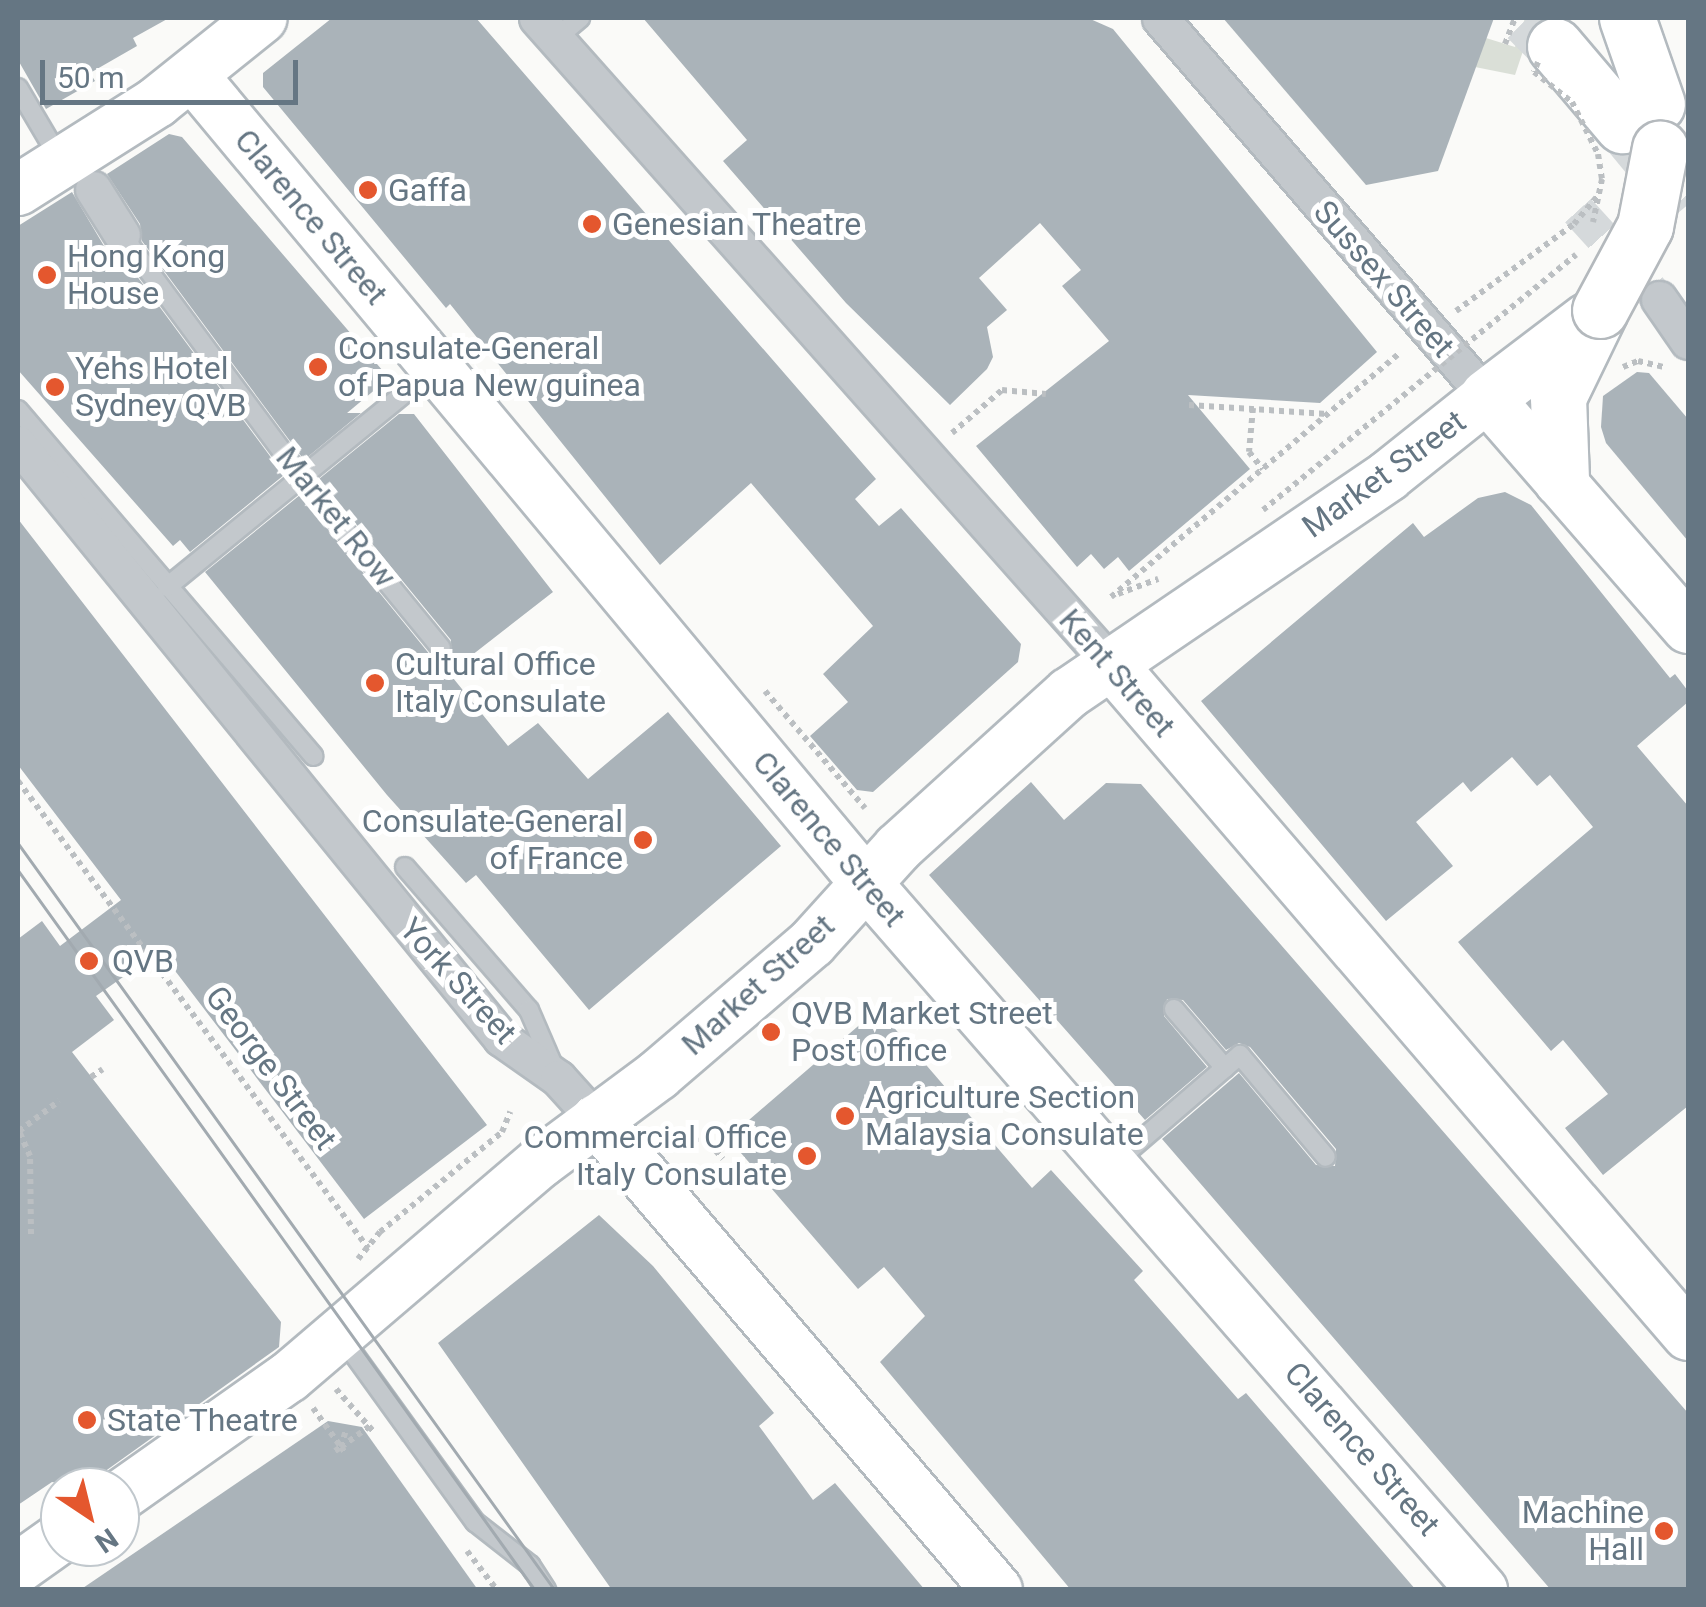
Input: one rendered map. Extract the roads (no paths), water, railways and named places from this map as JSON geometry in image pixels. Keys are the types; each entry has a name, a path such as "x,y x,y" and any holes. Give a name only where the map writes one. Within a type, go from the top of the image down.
{"highway":[{"path":"1561,479 1558,396 1645,226 1646,126 1627,18"},
{"path":"1546,54 1646,126"},
{"path":"1487,398 1600,310"}],"street":[{"path":"18,190 78,176 262,18"},
{"name":"Sussex Street","path":"1160,18 1688,628"},
{"name":"Kent Street","path":"557,25 1688,1335"},
{"name":"Clarence Street","path":"192,75 866,883 1482,1590"},
{"name":"Market Row","path":"78,176 122,234"},
{"path":"1659,299 1679,354"},
{"name":"Market Street","path":"140,1481 340,1334 812,943 866,883 1069,694 1388,476 1487,398"},
{"name":"York Street","path":"18,444 501,1038 558,1078 596,1120 997,1590"},
{"path":"1388,476 1459,454 1508,449 1561,479"},
{"path":"18,1568 40,1552"}],"lane":[{"path":"18,88 78,176"},
{"name":"Market Row","path":"122,234 302,477 442,648"},
{"path":"167,586 436,367"},
{"path":"18,410 313,756"},
{"path":"405,866 529,1010 558,1078"},
{"path":"1174,1009 1225,1068"},
{"path":"1112,1165 1240,1055 1326,1157"},
{"path":"340,1334 475,1522 530,1565 546,1590"}],"tunnel":[{"path":"1527,18 1555,46"},
{"path":"1630,134 1688,204"},
{"path":"1578,210 1659,299"}],"tram line":[{"path":"18,843 555,1590"},
{"path":"18,870 535,1590"}],"place":[{"name":"Gaffa","path":"368,190"},
{"name":"Genesian Theatre","path":"592,224"},
{"name":"Hong Kong House","path":"47,275"},
{"name":"Consulate-General of Papua New guinea","path":"318,367"},
{"name":"Yehs Hotel Sydney QVB","path":"55,387"},
{"name":"Cultural Office Italy Consulate","path":"375,683"},
{"name":"Consulate-General of France","path":"643,840"},
{"name":"QVB","path":"89,961"},
{"name":"QVB Market Street Post Office","path":"771,1032"},
{"name":"Agriculture Section Malaysia Consulate","path":"845,1116"},
{"name":"Commercial Office Italy Consulate","path":"807,1156"},
{"name":"State Theatre","path":"87,1420"},
{"name":"Machine Hall","path":"1664,1531"}]}
